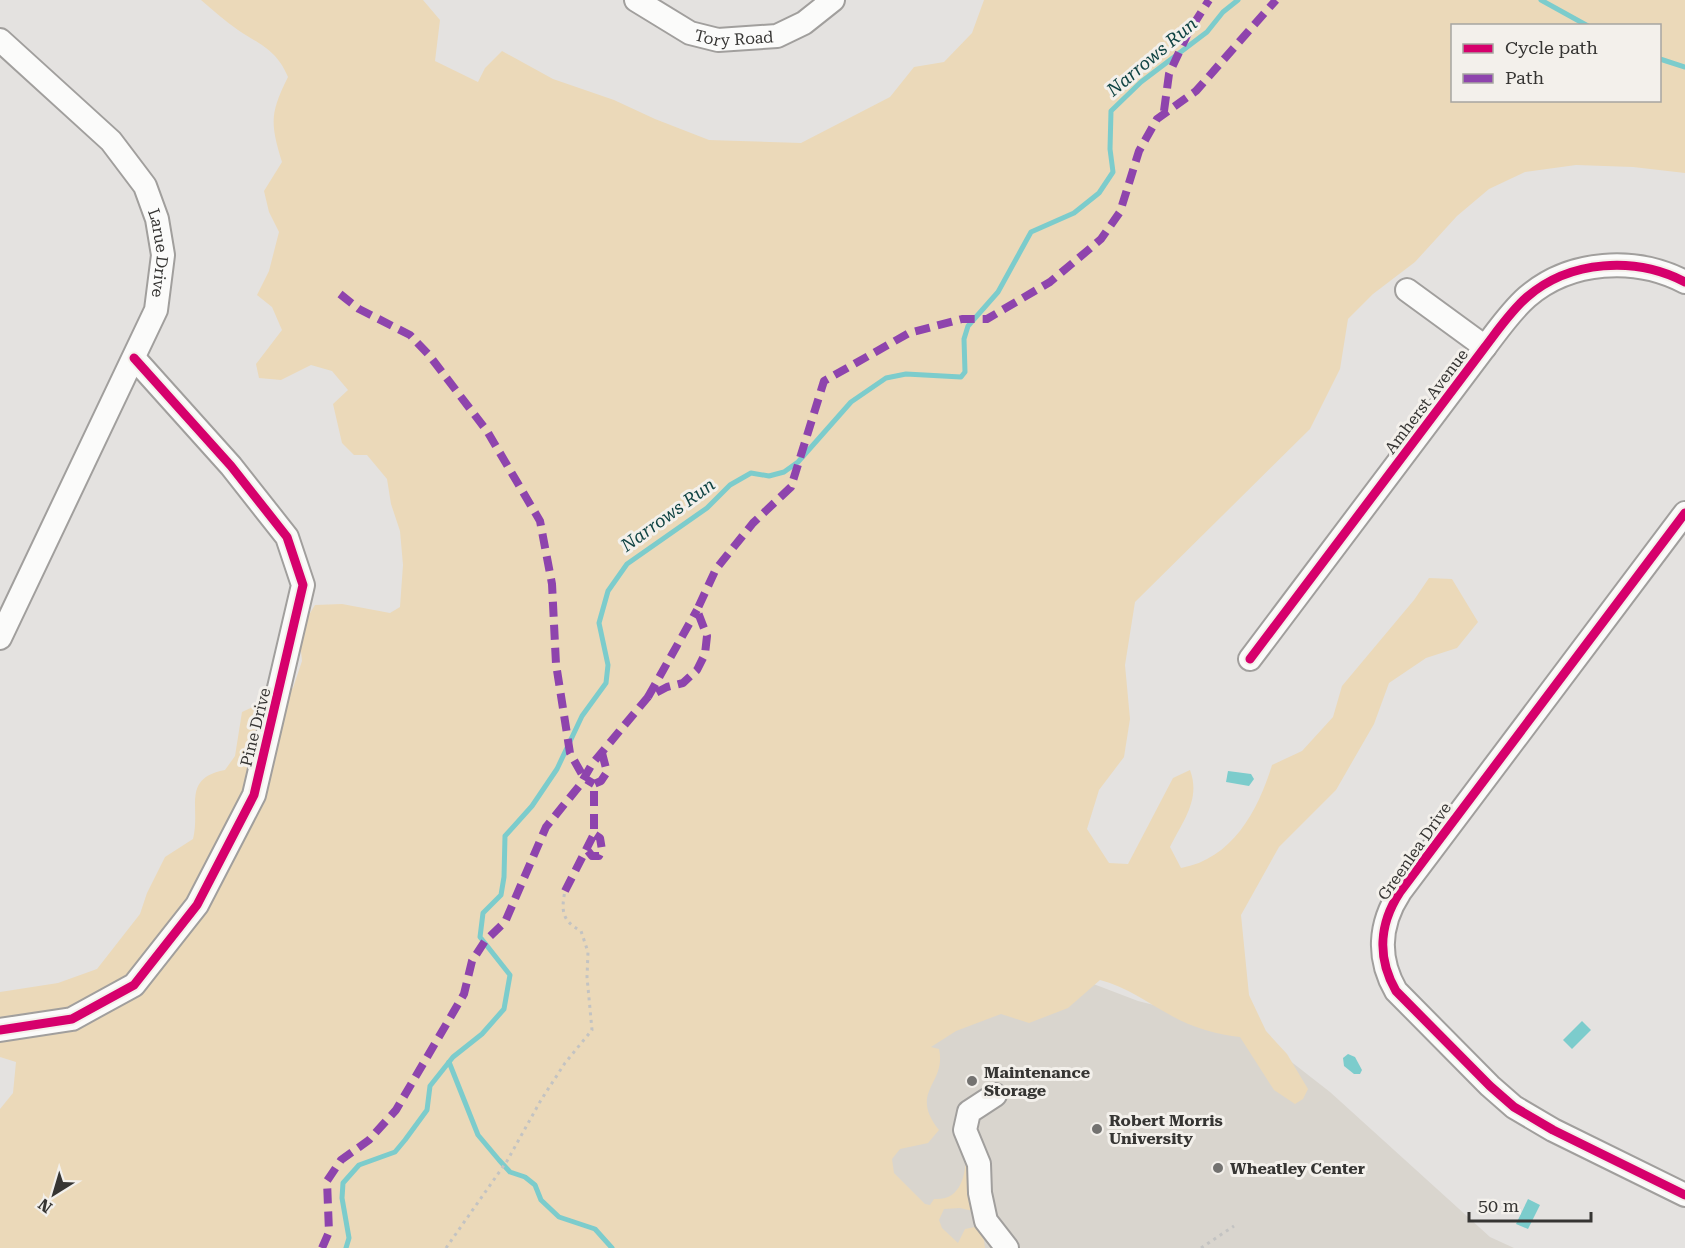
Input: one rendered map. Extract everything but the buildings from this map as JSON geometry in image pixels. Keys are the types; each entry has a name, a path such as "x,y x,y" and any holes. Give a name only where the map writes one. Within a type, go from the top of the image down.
{"street":[{"name":"Tory Road","path":"636,0 690,33 718,40 777,36 804,22 832,0"},
{"name":"Larue Drive","path":"0,40 111,141 145,186 157,219 163,255 156,310 0,638"},
{"name":"Amherst Avenue","path":"1250,659 1485,347 1526,298 1539,288 1572,272 1610,265 1628,265 1659,270 1685,282"},
{"path":"1407,290 1485,347"},
{"name":"Pine Drive","path":"0,1030 72,1019 134,985 197,905 254,795 303,585 287,537 231,466 134,358"},
{"name":"Greenlea Drive","path":"1685,513 1400,892 1386,918 1382,946 1388,977 1396,991 1502,1097 1539,1123 1685,1195"},
{"path":"995,1095 969,1112 966,1130 979,1164 980,1193 986,1221 1007,1248"}],"path":[{"path":"446,1248 507,1161 547,1091 592,1030 587,977 588,952 581,931 569,924 561,910 565,891"},
{"path":"1201,1248 1234,1226"}],"shaded area":[{"path":"201,0 423,0 440,20 435,61 478,82 485,68 502,51 553,79 614,100 709,140 801,143 890,97 914,67 944,62 972,33 984,0 1685,0 1685,173 1633,167 1576,165 1525,172 1489,189 1457,216 1415,262 1373,294 1348,319 1340,369 1310,429 1135,602 1125,665 1130,719 1124,757 1099,790 1087,829 1109,863 1128,864 1173,778 1190,770 1193,781 1192,800 1170,847 1181,868 1215,855 1229,844 1251,815 1272,765 1302,751 1333,717 1342,686 1414,600 1429,578 1452,579 1478,622 1457,648 1426,658 1389,683 1374,724 1336,790 1279,847 1241,915 1249,995 1266,1031 1287,1054 1308,1089 1303,1099 1295,1104 1274,1090 1240,1037 1188,1024 1128,991 1100,980 1068,1008 1029,1023 1001,1014 956,1031 931,1047 939,1049 940,1061 927,1096 927,1106 930,1117 939,1130 928,1143 900,1149 892,1159 894,1173 925,1204 930,1205 934,1199 943,1199 956,1191 963,1178 966,1153 970,1158 973,1211 960,1208 944,1209 939,1220 942,1228 958,1243 965,1229 975,1227 983,1233 985,1248 0,1248 0,1109 13,1093 16,1062 0,1057 0,992 58,983 97,969 140,914 147,893 165,857 193,839 195,796 198,787 211,774 225,770 235,756 242,712 293,688 302,661 299,631 315,605 342,604 390,613 400,607 403,565 400,531 391,504 387,479 367,455 354,455 342,443 333,404 348,390 332,371 311,365 281,380 259,378 256,364 282,330 272,307 257,295 269,271 279,232 269,212 264,191 282,162 275,137 274,118 278,100 288,77 273,54 233,27"},
{"name":"Robert Morris University","path":"1049,967 1138,1001 1249,1029 1330,1092 1490,1237 1514,1248 766,1248 851,1067"}],"water":[{"path":"1228,771 1251,774 1254,779 1249,786 1226,782"},
{"path":"1582,1021 1591,1030 1572,1049 1563,1040"},
{"path":"1348,1054 1355,1057 1362,1070 1360,1074 1354,1074 1344,1066 1343,1058"},
{"path":"1528,1199 1540,1205 1528,1229 1516,1224"}],"waterway":[{"name":"Narrows Run","path":"346,1248 349,1238 342,1198 343,1183 359,1165 395,1152 427,1110 430,1086 453,1057 482,1034 504,1009 510,975 480,937 483,913 501,895 505,836 532,806 557,769 582,716 606,683 608,665 599,623 608,591 627,564 707,508 730,485 751,473 769,476 784,472 798,462 851,402 886,378 906,374 961,377 965,372 964,339 968,326 998,292 1031,232 1074,213 1099,193 1113,172 1110,149 1111,111 1141,82 1207,32 1223,12 1238,0"},
{"path":"1541,0 1584,24"},
{"path":"1661,59 1685,67"},
{"path":"449,1062 478,1135 499,1160 510,1172 525,1177 535,1185 541,1200 559,1217 595,1229 612,1248"}],"marked path":[{"path":"1164,111 1169,74 1188,33 1209,0"},
{"path":"322,1248 329,1232 327,1181 341,1160 369,1140 396,1110 464,994 472,961 485,941 505,922 546,827 580,785 592,764 648,697 667,687 683,683 697,670 705,654 707,636 697,610 716,569 753,523 791,487 824,381 909,333 962,319 987,319 1050,282 1087,251 1101,239 1120,212 1139,151 1157,119 1196,91 1276,0"},
{"path":"340,294 359,309 410,335 429,355 487,431 540,521 552,584 556,664 570,753 584,778 594,784"},
{"path":"648,697 697,610"},
{"path":"565,891 594,834 594,784 601,781 607,772 602,753"},
{"path":"588,851 592,856 599,856 602,850 600,838 594,834"}],"cycle path":[{"path":"1250,659 1500,327 1527,297 1563,275 1603,266 1645,268 1685,282"},
{"path":"0,1030 72,1019 134,985 197,905 254,795 303,585 287,537 231,466 134,358"},
{"path":"1685,513 1400,892 1388,916 1383,941 1386,966 1396,991 1490,1086 1514,1107 1553,1130 1685,1195"}],"place":[{"name":"Maintenance Storage","path":"972,1081"},
{"name":"Robert Morris University","path":"1097,1129"},
{"name":"Wheatley Center","path":"1218,1168"}]}
